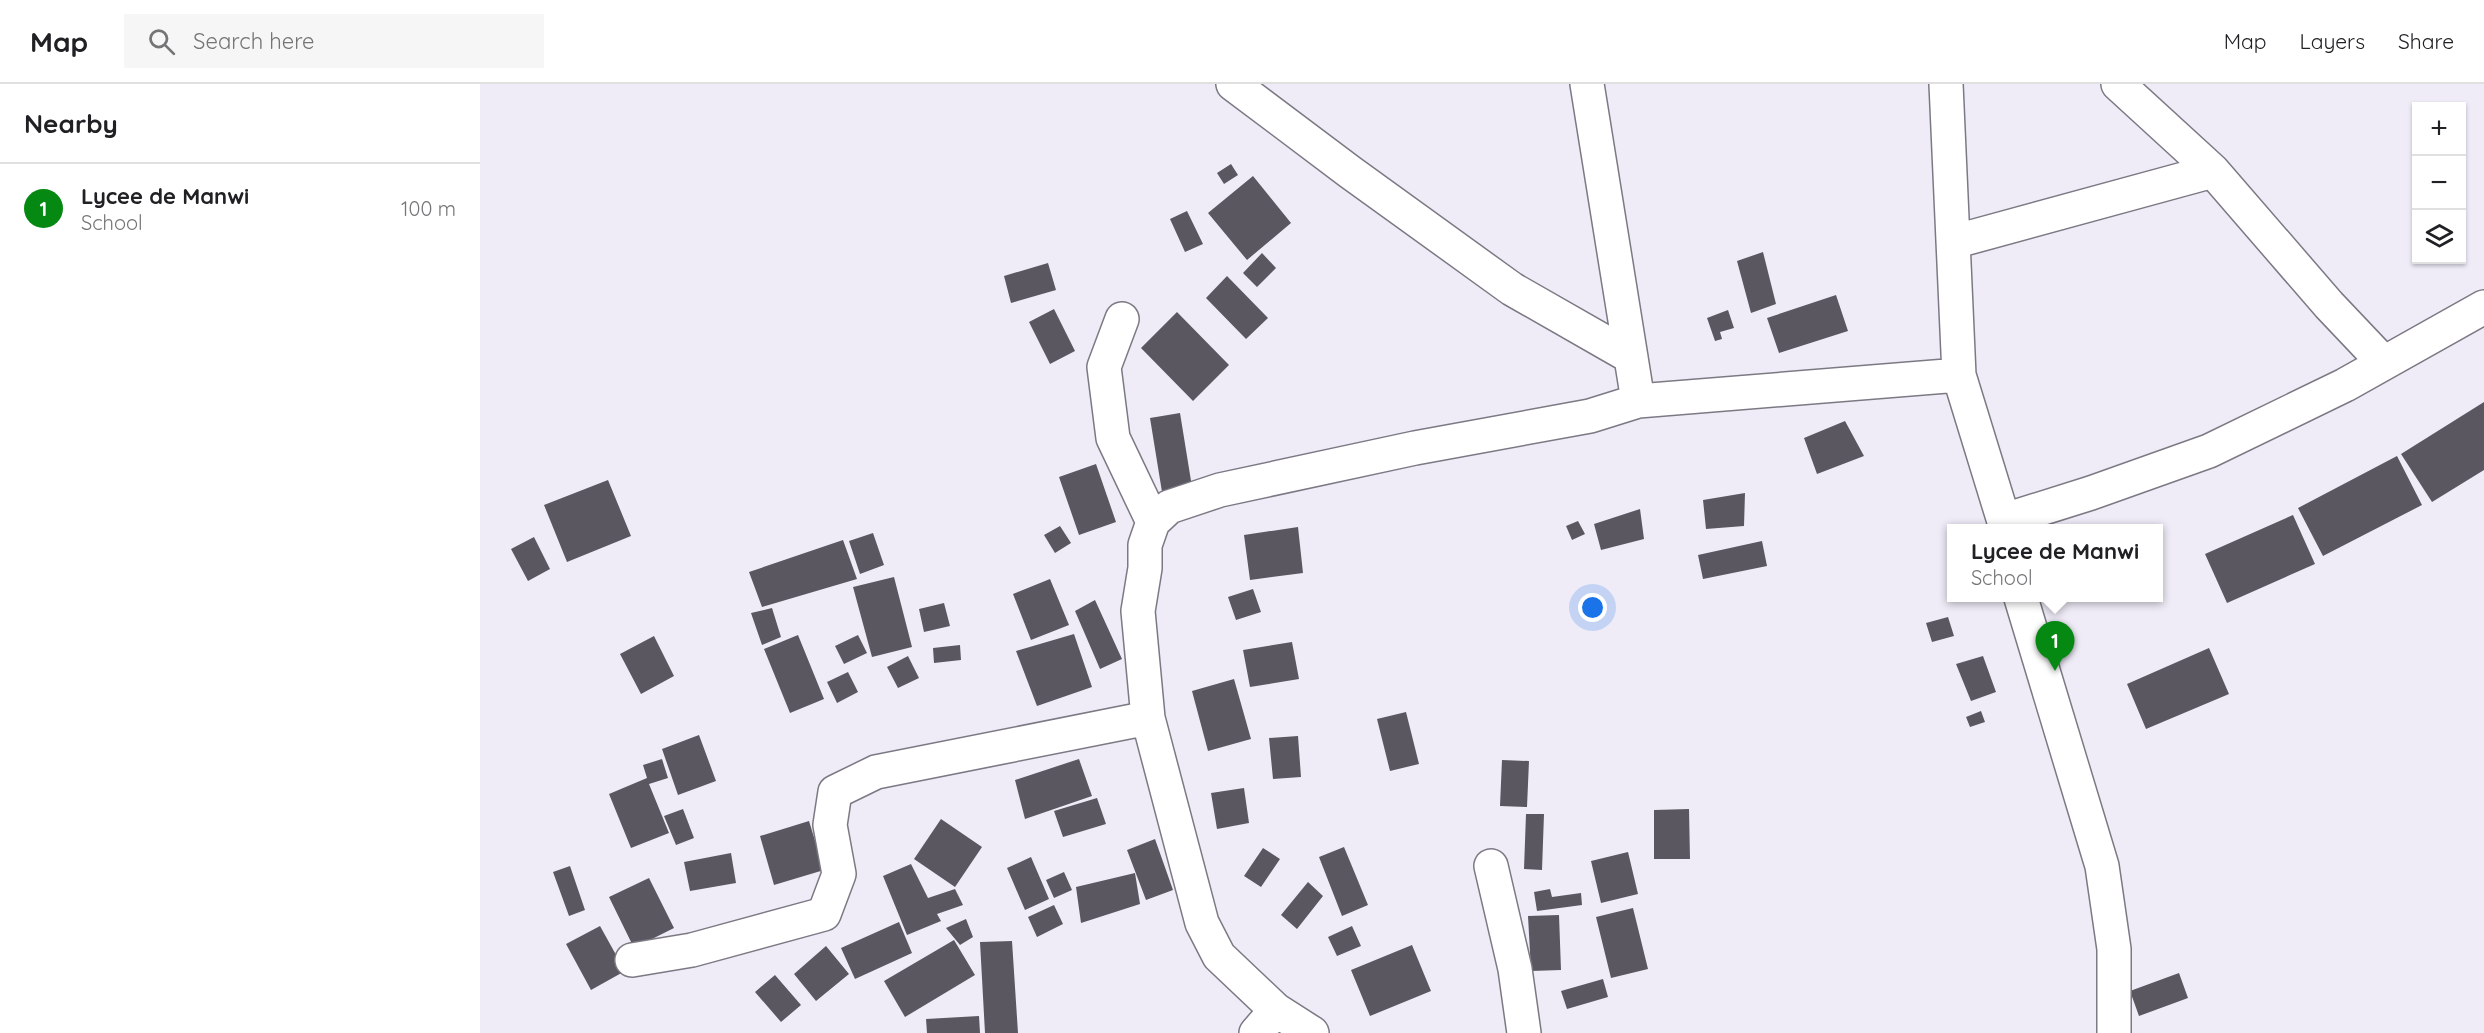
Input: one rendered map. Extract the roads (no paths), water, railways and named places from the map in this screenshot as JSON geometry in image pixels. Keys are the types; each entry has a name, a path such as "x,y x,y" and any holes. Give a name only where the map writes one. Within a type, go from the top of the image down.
{"street":[{"path":"1233,84 1512,289 1631,357"},
{"path":"1587,84 1638,401"},
{"path":"1946,84 1959,375 1983,458 2006,524 2209,451 2384,363 2484,307"},
{"path":"2118,84 2213,171 2329,305 2384,363"},
{"path":"1953,242 2213,171"},
{"path":"1122,319 1104,367 1113,438 1153,522"},
{"path":"1312,1033 1266,1022 1219,956 1202,922 1148,718 1138,611 1145,568 1145,545 1153,522 1169,507 1220,490 1415,448 1590,416 1638,401 1959,375"},
{"path":"2023,602 2102,866 2114,949 2119,1028"},
{"path":"632,960 693,950 824,914 839,874 830,825 835,792 876,772 1148,718"},
{"path":"1491,866 1515,969 1524,1033"}],"place":[{"name":"Lycee de Manwi","path":"2055,671"}]}
